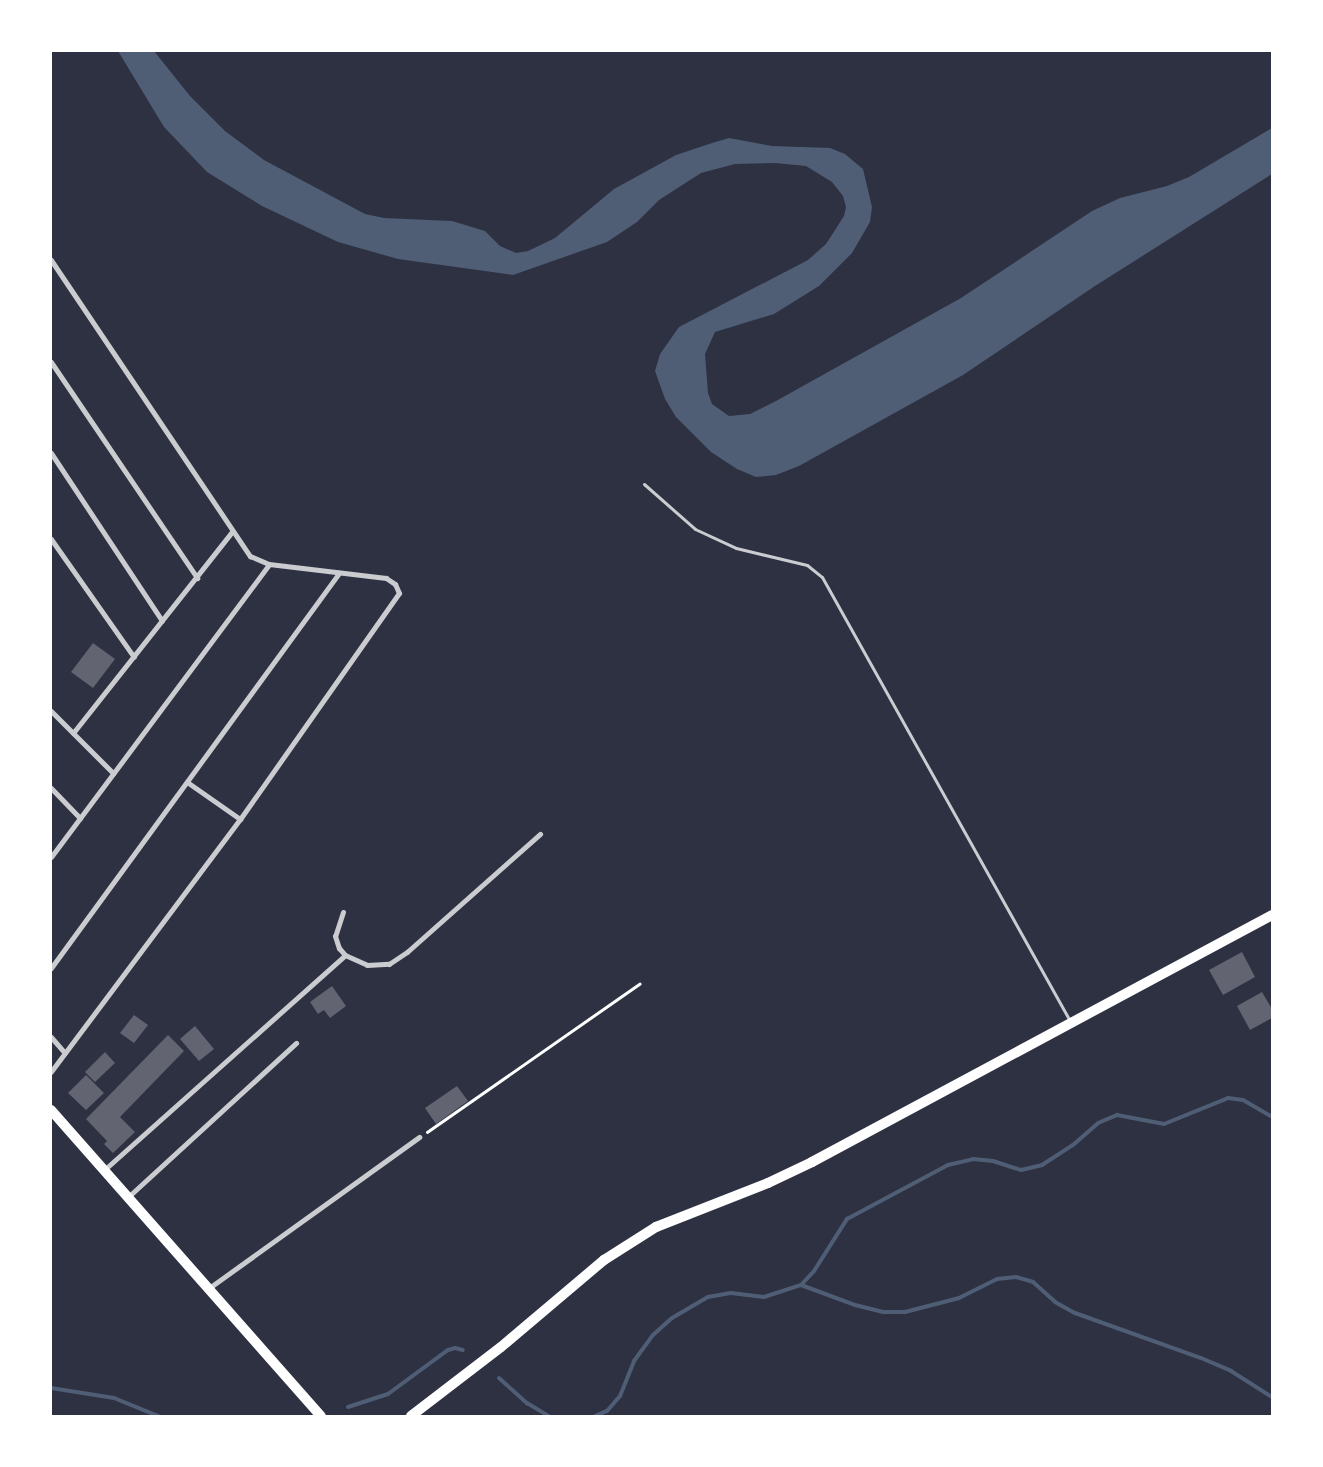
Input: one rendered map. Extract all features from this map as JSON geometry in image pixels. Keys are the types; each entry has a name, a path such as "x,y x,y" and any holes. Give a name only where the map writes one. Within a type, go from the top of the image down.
{"main road":[{"path":"411,1416 501,1347 604,1260 642,1235 678,1216 768,1183 812,1162 1272,915"},
{"path":"51,1110 321,1416"}],"street":[{"path":"51,260 232,532 250,556 269,564 386,578 398,588 397,598 240,819 51,1072"},
{"path":"51,362 197,578"},
{"path":"51,453 162,621"},
{"path":"73,733 232,532"},
{"path":"51,540 134,657"},
{"path":"51,857 269,564"},
{"path":"51,968 339,573"},
{"path":"51,711 113,773"},
{"path":"187,782 240,819"},
{"path":"51,788 80,818"},
{"path":"343,912 335,936 345,955 367,965 378,966 397,959 540,834"},
{"path":"104,1170 345,955"},
{"path":"51,1037 65,1053"},
{"path":"128,1196 296,1043"},
{"path":"208,1288 419,1137"}],"lane":[{"path":"644,484 695,529 736,548 807,565 822,577 1070,1023"}],"path":[{"path":"419,1137 639,984"}],"water":[{"path":"118,51 154,51 190,96 225,131 264,160 365,214 384,218 452,221 485,231 500,246 516,253 528,251 555,238 614,189 676,155 712,143 729,138 772,146 830,148 845,154 863,169 872,207 870,222 852,253 819,286 774,314 715,332 705,354 708,393 712,404 729,416 750,414 776,401 961,298 1092,211 1120,198 1167,186 1189,177 1272,128 1272,174 1095,286 963,375 799,466 776,475 756,477 737,469 711,452 676,417 665,399 655,371 660,354 679,327 808,260 826,244 844,216 846,207 843,196 832,182 806,166 775,163 735,164 701,173 659,200 637,222 607,242 513,275 398,259 338,242 262,206 207,172 164,127"}],"building":[{"path":"93,643 115,659 93,688 71,672"},
{"path":"1242,952 1255,977 1223,995 1209,970"},
{"path":"332,986 346,1006 330,1018 324,1010 318,1014 310,1002"},
{"path":"1262,992 1272,1009 1272,1018 1250,1030 1237,1006"},
{"path":"134,1015 148,1025 134,1043 120,1033"},
{"path":"195,1026 214,1049 199,1061 180,1039"},
{"path":"168,1035 184,1051 120,1117 135,1132 113,1153 104,1144 107,1141 86,1119"},
{"path":"105,1052 115,1063 95,1082 85,1072"},
{"path":"86,1075 104,1093 86,1110 68,1093"},
{"path":"457,1086 468,1101 436,1124 425,1108"}],"waterway":[{"path":"595,1416 607,1411 620,1396 634,1361 653,1335 672,1318 708,1297 731,1293 764,1297 801,1285 814,1271 847,1219 948,1165 973,1159 993,1161 1021,1170 1042,1165 1073,1145 1098,1123 1117,1115 1164,1124 1228,1098 1243,1100 1272,1117"},
{"path":"801,1285 855,1305 884,1312 905,1312 959,1298 997,1279 1016,1277 1033,1282 1055,1302 1075,1313 1201,1358 1231,1371 1272,1397"},
{"path":"348,1407 388,1394 448,1350 455,1348 463,1350"},
{"path":"499,1378 527,1403 549,1416"},
{"path":"51,1388 114,1398 158,1416"}]}
